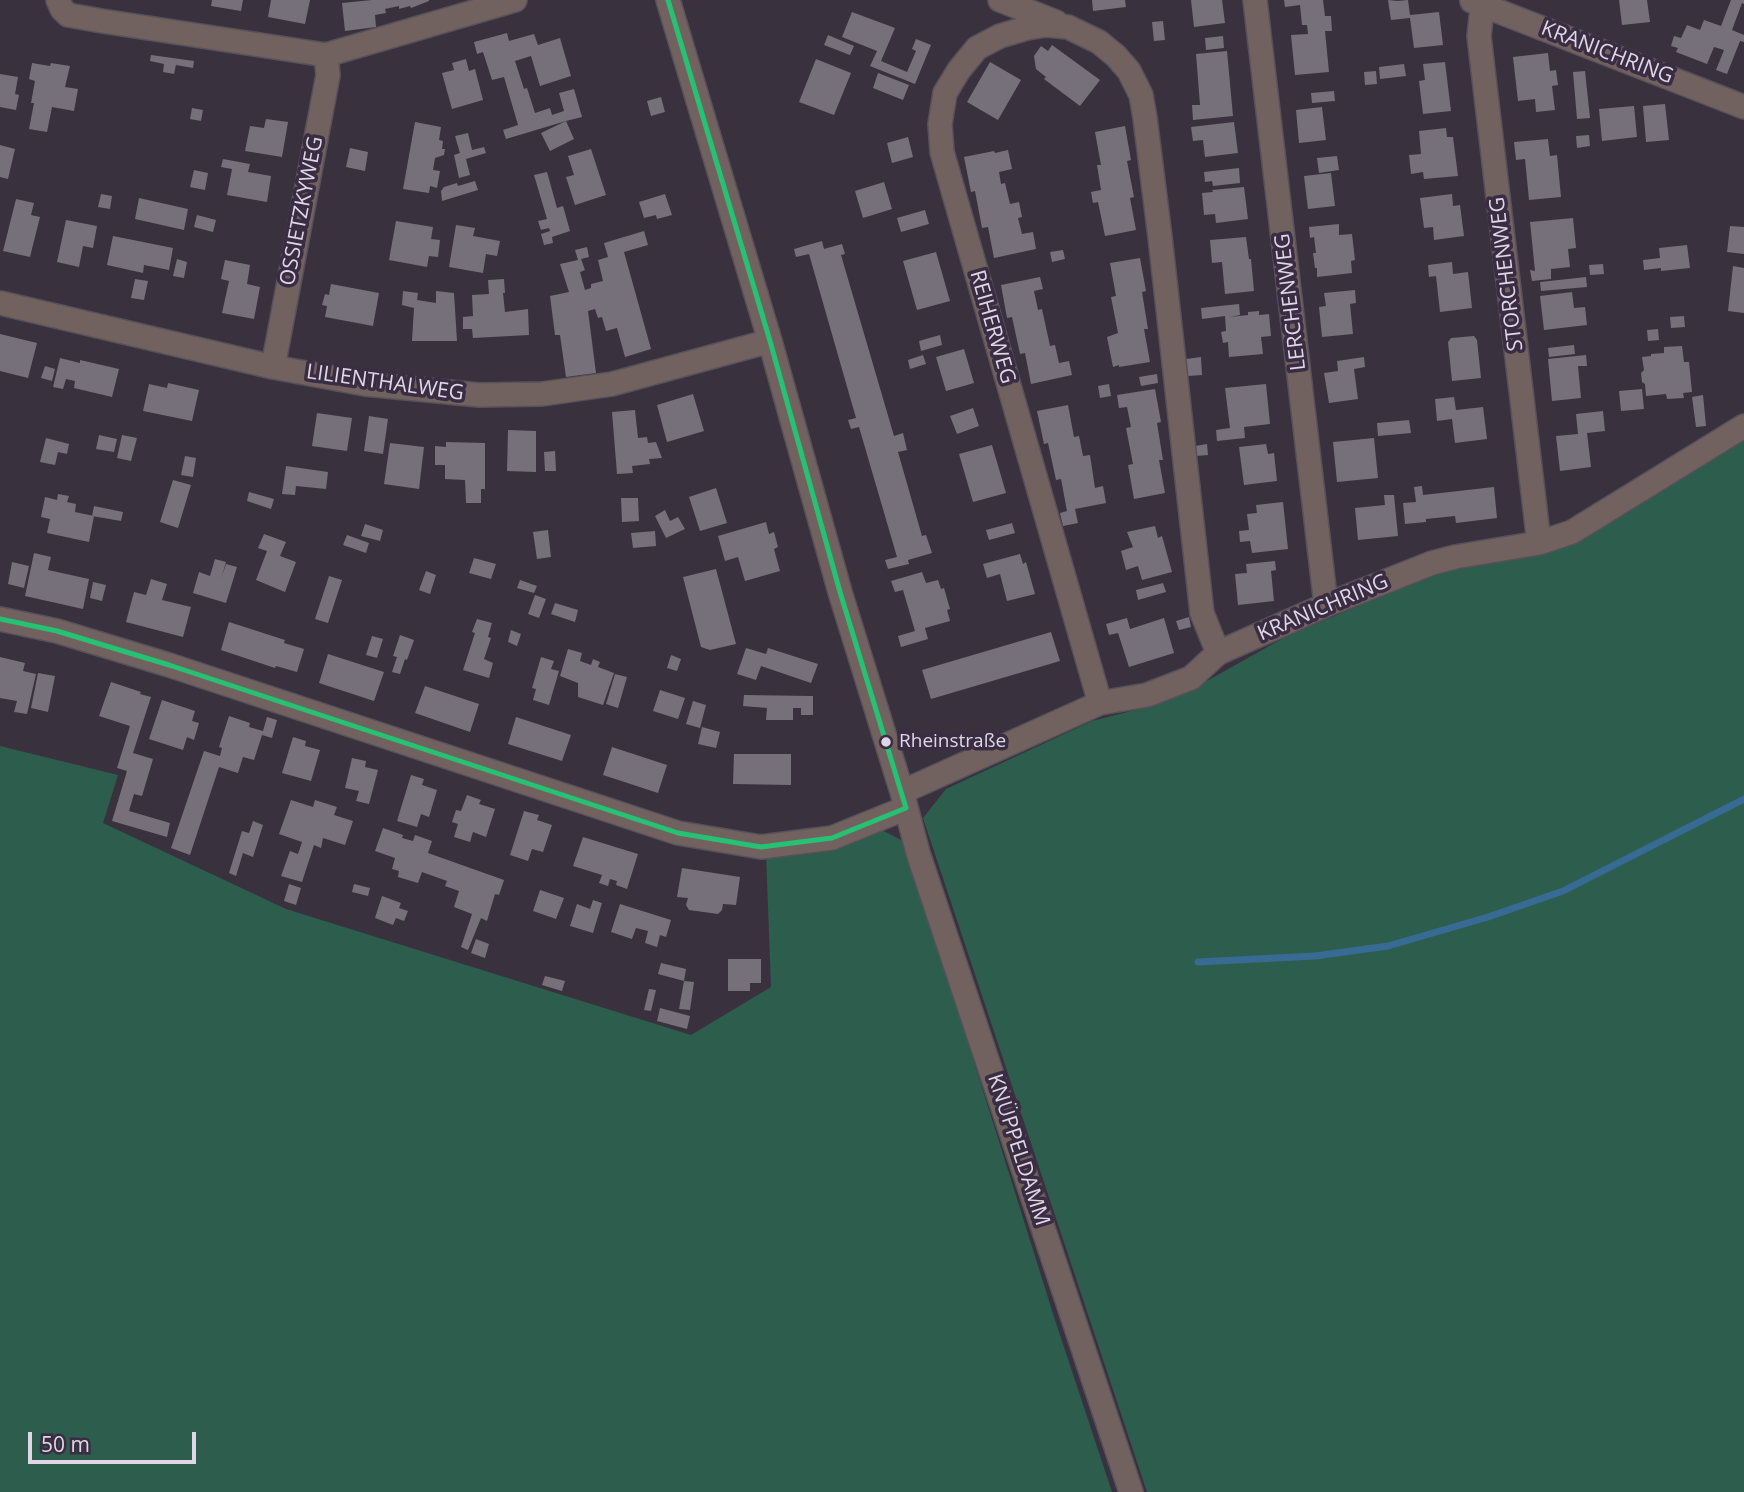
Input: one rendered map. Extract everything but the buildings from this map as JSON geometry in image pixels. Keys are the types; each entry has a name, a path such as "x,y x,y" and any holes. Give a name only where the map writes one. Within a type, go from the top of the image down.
{"street":[{"path":"58,0 68,15 326,55 515,0"},
{"name":"KNÜPPELDAMM","path":"668,0 918,853 1131,1492"},
{"name":"REIHERWEG","path":"1000,0 1099,42 1129,71 1141,95 1202,613 1218,653"},
{"name":"LERCHENWEG","path":"1255,0 1326,605"},
{"name":"KRANICHRING","path":"1478,2 1744,107"},
{"name":"STORCHENWEG","path":"1478,2 1479,36 1539,543"},
{"name":"REIHERWEG","path":"1068,27 1046,25 1027,28 1000,36 977,48 945,93 940,124 942,152 1100,704"},
{"name":"OSSIETZKYWEG","path":"273,366 328,75 326,55"},
{"name":"LILIENTHALWEG","path":"0,303 273,366 365,384 479,395 530,395 612,384 770,341"},
{"name":"KRANICHRING","path":"904,800 1100,704 1147,695 1191,678 1218,653 1326,605 1432,563 1539,543 1572,532 1744,426"},
{"path":"0,620 57,631 169,665 678,833 761,847 832,838 904,800"}],"green space":[{"path":"1744,433 1744,1492 1147,1492 923,818 946,789 1092,721 1151,706 1198,686 1287,636 1439,572 1535,555 1574,544"},
{"path":"0,746 118,775 103,823 286,909 691,1035 771,987 766,854 835,844 882,830 905,842 1055,1320 1112,1492 0,1492"}],"waterway":[{"path":"1198,962 1315,956 1388,946 1488,917 1563,891 1744,799"}],"transit line":[{"path":"0,619 57,631 169,665 678,833 761,847 832,838 906,808 840,592 770,341 668,0"}],"place":[{"name":"Rheinstraße","path":"886,742"}]}
